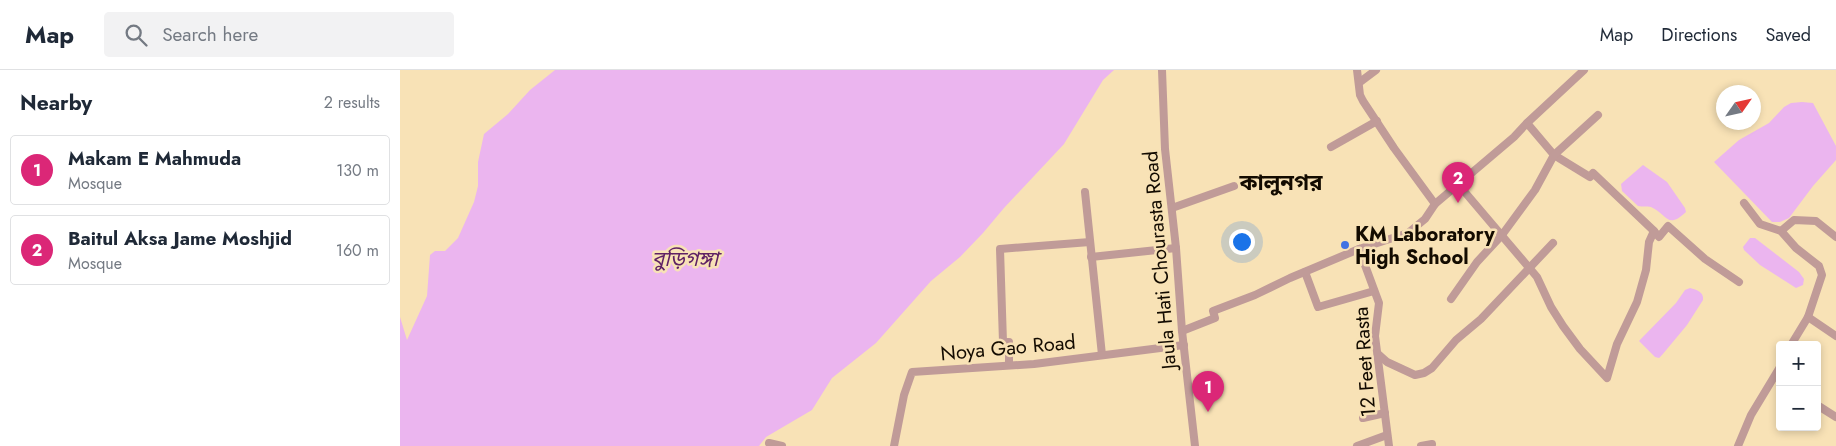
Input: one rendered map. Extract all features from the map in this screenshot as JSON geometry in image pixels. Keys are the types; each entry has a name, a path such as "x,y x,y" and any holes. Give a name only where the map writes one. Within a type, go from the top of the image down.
{"street":[{"name":"Jaula Hati Chourasta Road","path":"1162,70 1166,149 1182,331 1195,446"},
{"path":"1357,70 1361,98 1435,204"},
{"path":"1360,82 1376,70"},
{"path":"1182,331 1215,318 1213,311 1255,295 1359,249 1408,233 1425,219 1435,204 1514,137 1526,123 1584,70"},
{"path":"1451,299 1477,262 1502,235 1535,190 1554,155 1598,115"},
{"path":"1331,147 1377,121"},
{"path":"1526,123 1554,155 1590,176 1593,173 1659,237 1668,226 1705,259 1739,282"},
{"path":"1458,184 1530,268 1541,284 1551,307 1563,326 1580,349 1607,378 1617,344 1637,302 1646,270 1649,242 1654,232"},
{"path":"1172,208 1234,186"},
{"path":"1085,192 1102,355"},
{"path":"1744,203 1760,224 1781,231 1796,248 1819,266 1822,275 1808,317 1793,341"},
{"path":"1781,231 1794,220 1816,221 1836,237"},
{"path":"1009,366 1008,342 1003,342 1000,249 1090,242"},
{"path":"1378,354 1387,362 1415,375 1424,373 1432,368 1456,340 1481,319 1553,242"},
{"path":"1091,257 1176,248"},
{"name":"12 Feet Rasta","path":"1359,249 1379,304 1375,336 1389,446"},
{"path":"1305,272 1318,307 1374,290"},
{"path":"1808,317 1836,336"},
{"name":"Noya Gao Road","path":"894,446 904,395 912,372 1009,366 1184,345"},
{"path":"1738,446 1751,415 1776,379"},
{"path":"1821,407 1836,417"},
{"path":"1362,418 1385,413"},
{"path":"1357,446 1387,435"},
{"path":"769,443 782,446"},
{"path":"1421,446 1432,444"}],"water":[{"name":"বুড়িগঙ্গা","path":"555,70 1114,70 1103,80 1064,144 983,233 960,257 931,281 876,343 832,378 812,410 766,437 759,446 400,446 400,317 407,340 427,296 430,255 435,251 445,251 458,238 474,202 478,186 478,162 484,134 508,114 530,90"},
{"path":"1791,103 1813,103 1836,146 1836,160 1813,186 1789,218 1780,222 1772,222 1714,162 1739,140 1757,130 1761,130 1761,128 1769,123 1784,107"},
{"path":"1643,165 1667,182 1685,208 1686,212 1680,217 1675,220 1667,219 1651,207 1638,206 1622,191 1621,184"},
{"path":"1750,238 1755,238 1799,272 1804,279 1803,285 1796,288 1760,265 1744,250 1743,247"},
{"path":"1690,288 1701,293 1703,300 1687,325 1662,355 1659,358 1655,357 1639,341 1676,303 1685,290"}],"place":[{"name":"Baitul Aksa Jame Moshjid","path":"1458,203"},
{"name":"KM Laboratory High School","path":"1345,245"},
{"name":"Makam E Mahmuda","path":"1208,412"}],"district":[{"name":"কালুনগর","path":"1281,182"}]}
